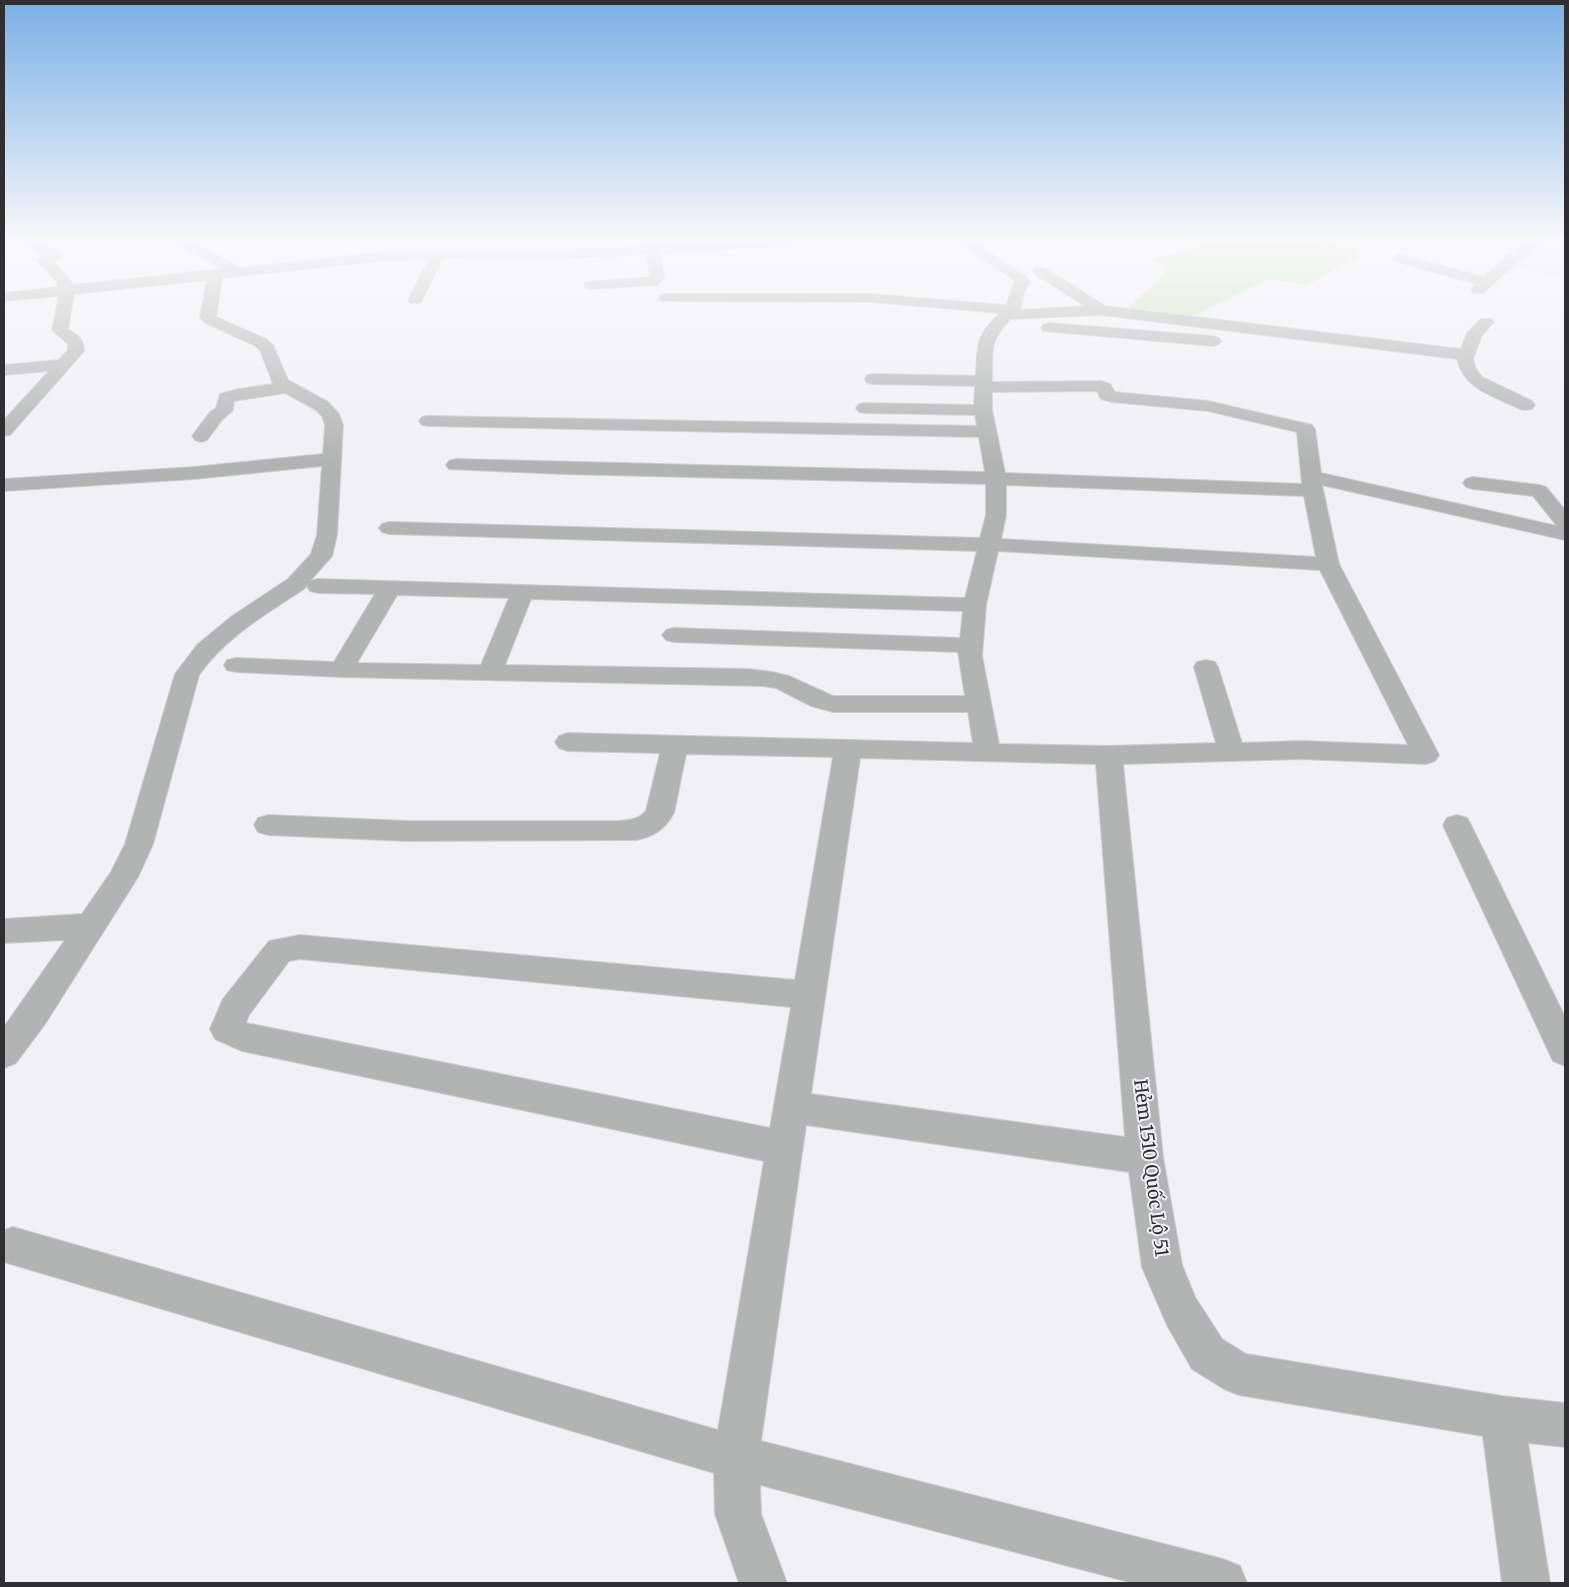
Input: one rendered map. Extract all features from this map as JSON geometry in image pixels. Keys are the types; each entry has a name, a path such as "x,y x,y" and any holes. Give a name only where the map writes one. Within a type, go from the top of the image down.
{"street":[{"path":"4,431 76,351 76,342 60,330 63,314"},
{"path":"4,1053 18,1015 90,926 123,877 139,844 188,674 205,650 240,621 296,584 321,556 327,535 334,425 330,414 322,406 281,383 267,348 260,342 210,320 208,317 209,314"},
{"path":"991,314 1223,346"},
{"path":"988,752 970,656 975,605 996,515 996,478 982,410 986,339 991,330 1006,316 1037,314"},
{"path":"1137,314 1467,355"},
{"path":"1486,322 1475,333 1465,359 1468,369 1476,381 1526,405"},
{"path":"4,370 63,365"},
{"path":"568,742 1109,755 1301,750 1426,755 1328,564 1312,484 1306,429 1300,426 1208,406 1112,397 1107,395 1101,386 984,384 873,379"},
{"path":"201,436 216,416 224,410 226,398 239,394 288,387"},
{"path":"864,408 982,410"},
{"path":"428,421 986,432"},
{"path":"4,485 194,473 332,459"},
{"path":"456,465 1312,484 1565,534"},
{"path":"1473,484 1539,491 1565,524"},
{"path":"389,528 990,544 1194,554 1328,564"},
{"path":"318,586 975,605"},
{"path":"341,670 390,588"},
{"path":"490,673 523,592"},
{"path":"674,635 971,644"},
{"path":"236,665 341,670 772,678 784,682 823,703 979,704"},
{"path":"1206,667 1232,752"},
{"path":"268,825 408,831 616,832 647,828 656,821 660,813 675,744"},
{"path":"763,1583 738,1514 736,1456 848,748"},
{"name":"Hẻm 1510 Quốc Lộ 51","path":"1109,755 1145,1157 1162,1267 1182,1310 1207,1354 1239,1374 1502,1418 1565,1425"},
{"path":"1458,825 1565,1051"},
{"path":"4,931 90,926"},
{"path":"785,1148 242,1037 227,1029 236,1008 271,960 280,950 300,947 809,995"},
{"path":"791,1107 1145,1157"},
{"path":"13,1246 736,1456 1223,1583"},
{"path":"1502,1418 1526,1583"}],"green space":[{"path":"1153,314 1198,314 1190,318"}]}
